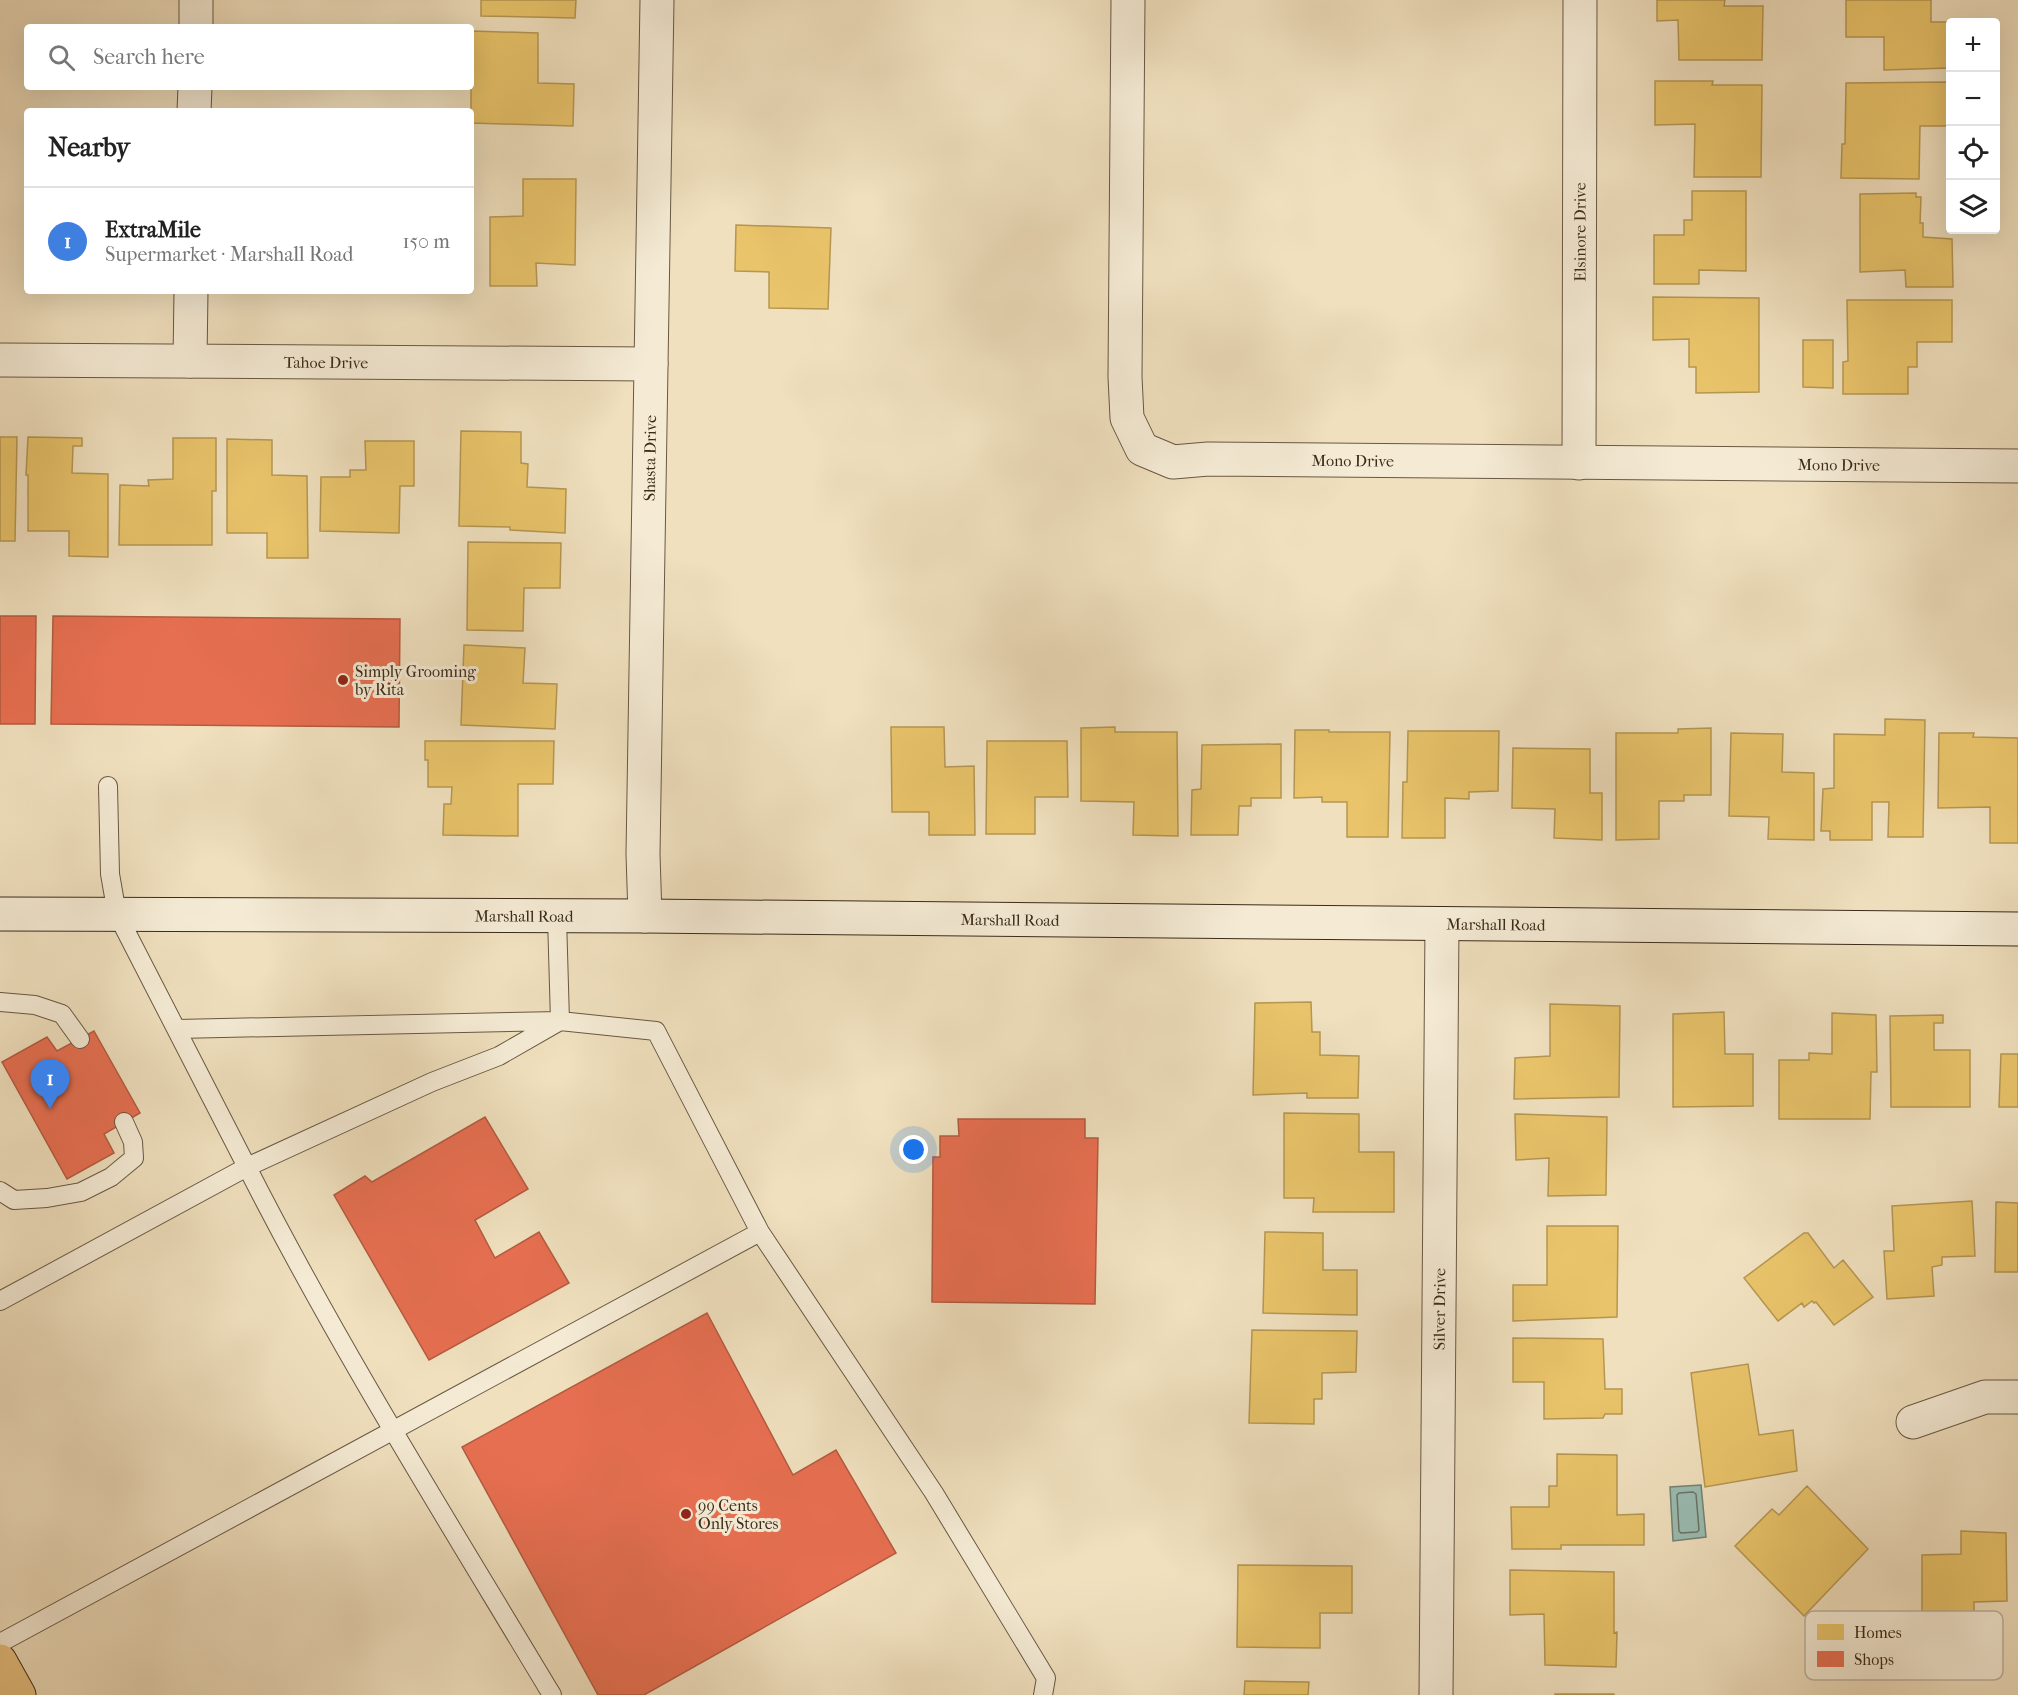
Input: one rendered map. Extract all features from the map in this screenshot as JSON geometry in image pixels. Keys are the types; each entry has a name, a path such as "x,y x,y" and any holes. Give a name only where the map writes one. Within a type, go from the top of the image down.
{"main road":[{"path":"0,1661 19,1695"}],"street":[{"path":"196,0 196,24"},
{"name":"Shasta Drive","path":"645,916 643,854 657,0"},
{"name":"Mono Drive","path":"1128,0 1125,377 1127,418 1142,449 1173,462 1208,459 2018,466"},
{"name":"Elsinore Drive","path":"1579,463 1580,0"},
{"path":"194,108 195,90"},
{"path":"190,361 191,294"},
{"name":"Tahoe Drive","path":"0,360 651,364"},
{"name":"Marshall Road","path":"0,914 645,916 2018,929"},
{"name":"Silver Drive","path":"1436,1695 1442,924"},
{"path":"1913,1422 1985,1397 2018,1396"}],"lane":[{"path":"108,786 110,873 117,914 289,1251 392,1431 552,1695"},
{"path":"557,917 560,1021"},
{"path":"0,1002 35,1005 62,1014 80,1039"},
{"path":"177,1029 560,1021 656,1031 760,1232 934,1493 1046,1678 1043,1695"},
{"path":"0,1301 247,1167 432,1082 499,1056 560,1021"},
{"path":"0,1191 14,1200 47,1198 81,1192 111,1177 134,1158 133,1142 124,1122"},
{"path":"0,1643 760,1232"}],"water":[{"path":"1701,1485 1706,1537 1673,1541 1670,1487"}],"building: Homes":[{"path":"481,0 576,0 575,18 481,16"},
{"path":"1657,0 1725,0 1724,6 1763,6 1762,60 1679,60 1678,20 1657,21"},
{"path":"1846,0 1931,0 1931,22 1946,22 1946,68 1884,70 1884,37 1846,37"},
{"path":"474,31 538,33 538,83 574,84 573,126 474,123 474,108 471,108 471,90 474,90"},
{"path":"1655,81 1713,81 1712,85 1762,85 1761,177 1694,177 1695,124 1655,125"},
{"path":"1946,82 1946,126 1920,126 1919,179 1841,178 1842,144 1845,144 1846,83"},
{"path":"523,179 576,179 575,265 536,263 537,286 490,286 490,217 523,216"},
{"path":"1692,191 1746,191 1746,271 1699,270 1699,284 1654,284 1654,235 1684,235 1684,220 1692,220"},
{"path":"1916,193 1916,197 1921,197 1920,223 1923,223 1923,237 1952,239 1953,287 1906,287 1905,270 1860,272 1860,194"},
{"path":"736,225 831,228 828,309 769,308 769,272 735,271"},
{"path":"1653,297 1759,298 1759,392 1696,393 1696,367 1689,367 1689,339 1653,340"},
{"path":"1847,300 1952,300 1952,342 1917,342 1917,367 1908,367 1908,394 1843,394 1843,362 1848,361"},
{"path":"1803,340 1833,340 1833,388 1803,387"},
{"path":"461,431 521,432 521,463 528,464 527,487 566,489 565,533 510,530 510,527 459,526"},
{"path":"0,437 17,437 15,541 0,541"},
{"path":"28,437 82,438 82,446 73,446 72,473 108,474 108,557 69,556 69,531 28,531 28,475 26,475"},
{"path":"173,438 216,438 216,491 212,491 212,545 119,545 120,485 149,486 148,480 173,479"},
{"path":"227,439 272,440 272,475 307,476 308,558 267,558 267,533 227,533"},
{"path":"365,441 414,441 414,486 400,486 399,533 320,531 321,477 350,477 350,470 366,470"},
{"path":"468,542 561,543 560,588 524,588 523,631 467,630"},
{"path":"464,645 525,648 523,683 557,684 555,729 461,725"},
{"path":"1885,719 1925,720 1923,837 1888,837 1889,802 1872,802 1872,840 1830,840 1830,831 1821,831 1823,789 1834,788 1834,734 1885,735"},
{"path":"891,727 944,727 945,767 974,766 975,835 929,835 929,812 892,812"},
{"path":"1115,727 1115,732 1177,732 1178,836 1133,835 1134,802 1081,801 1081,728"},
{"path":"1711,728 1711,795 1684,795 1684,801 1659,801 1659,839 1616,840 1616,733 1678,733 1678,729"},
{"path":"1295,730 1390,732 1388,837 1347,837 1347,802 1322,802 1322,797 1294,798"},
{"path":"1408,731 1499,731 1498,791 1469,792 1469,799 1445,798 1445,838 1402,838 1403,782 1407,782"},
{"path":"1731,733 1783,734 1782,772 1814,773 1814,840 1768,839 1769,817 1729,816"},
{"path":"1939,733 1974,733 1973,737 2018,738 2018,843 1990,843 1990,807 1938,808"},
{"path":"425,741 554,741 553,784 518,784 518,836 443,835 444,804 451,804 452,787 428,787"},
{"path":"987,741 1067,741 1068,797 1035,797 1035,834 986,834"},
{"path":"1281,744 1281,798 1251,798 1251,806 1239,806 1238,835 1191,835 1192,790 1201,789 1202,745"},
{"path":"1513,748 1590,749 1590,793 1602,793 1602,840 1554,838 1555,809 1512,808"},
{"path":"1311,1002 1312,1032 1320,1032 1320,1055 1359,1056 1358,1098 1307,1098 1307,1093 1253,1095 1255,1003"},
{"path":"1550,1004 1620,1006 1619,1097 1514,1099 1515,1058 1550,1056"},
{"path":"1724,1012 1725,1054 1753,1054 1753,1106 1673,1107 1673,1014"},
{"path":"1832,1013 1876,1015 1877,1072 1871,1072 1870,1119 1779,1119 1779,1060 1809,1060 1809,1053 1832,1054"},
{"path":"1943,1015 1943,1023 1934,1023 1934,1050 1970,1050 1970,1107 1891,1107 1890,1016"},
{"path":"2001,1054 2018,1054 2018,1107 1999,1107"},
{"path":"1284,1113 1359,1114 1359,1152 1394,1152 1394,1212 1313,1212 1314,1198 1284,1198"},
{"path":"1515,1114 1607,1117 1606,1195 1548,1196 1549,1158 1516,1160"},
{"path":"1972,1201 1975,1256 1942,1257 1942,1265 1932,1267 1934,1296 1887,1299 1884,1251 1894,1251 1892,1206"},
{"path":"1996,1202 2018,1203 2018,1272 1995,1272"},
{"path":"1547,1226 1618,1226 1617,1317 1513,1321 1513,1285 1547,1285"},
{"path":"1265,1232 1323,1233 1323,1270 1357,1270 1357,1315 1263,1313"},
{"path":"1804,1233 1808,1233 1834,1268 1843,1260 1873,1297 1834,1325 1816,1302 1812,1301 1804,1307 1802,1303 1778,1321 1744,1278"},
{"path":"1252,1330 1357,1331 1356,1372 1322,1373 1322,1399 1314,1399 1314,1424 1249,1423"},
{"path":"1513,1338 1603,1339 1605,1389 1622,1389 1622,1414 1605,1414 1603,1418 1544,1419 1544,1382 1513,1382"},
{"path":"1748,1364 1759,1435 1793,1430 1797,1471 1705,1487 1691,1373"},
{"path":"1557,1454 1617,1455 1617,1515 1644,1514 1644,1545 1561,1545 1561,1549 1512,1549 1511,1507 1549,1507 1549,1486 1557,1486"},
{"path":"1807,1486 1868,1549 1809,1611 1805,1611 1804,1616 1735,1546 1772,1509 1779,1515"},
{"path":"1961,1531 2006,1533 2007,1601 1974,1602 1974,1611 1922,1611 1922,1555 1961,1554"},
{"path":"1238,1565 1352,1566 1352,1613 1320,1613 1320,1648 1237,1647"},
{"path":"1510,1570 1614,1572 1616,1667 1545,1665 1544,1614 1510,1615"},
{"path":"1245,1681 1309,1682 1308,1695 1244,1695"},
{"path":"1614,1694 1614,1695 1555,1695"}],"building: Shops":[{"path":"0,616 36,616 35,724 0,724"},
{"path":"53,616 400,619 399,727 51,724"},
{"path":"94,1031 140,1113 104,1134 114,1153 67,1179 2,1062 47,1037 57,1051"},
{"path":"485,1117 528,1189 475,1220 495,1258 539,1232 569,1283 429,1360 334,1195 365,1176 372,1182"},
{"path":"958,1119 1085,1119 1085,1138 1098,1138 1095,1304 932,1302 933,1157 940,1157 940,1136 959,1136"},
{"name":"99 Cents Only Stores","path":"707,1313 793,1475 836,1450 896,1553 644,1695 598,1695 462,1447"}],"place":[{"name":"Simply Grooming by Rita","path":"343,680"},
{"name":"ExtraMile","path":"50,1109"},
{"name":"99 Cents Only Stores","path":"686,1514"}]}
